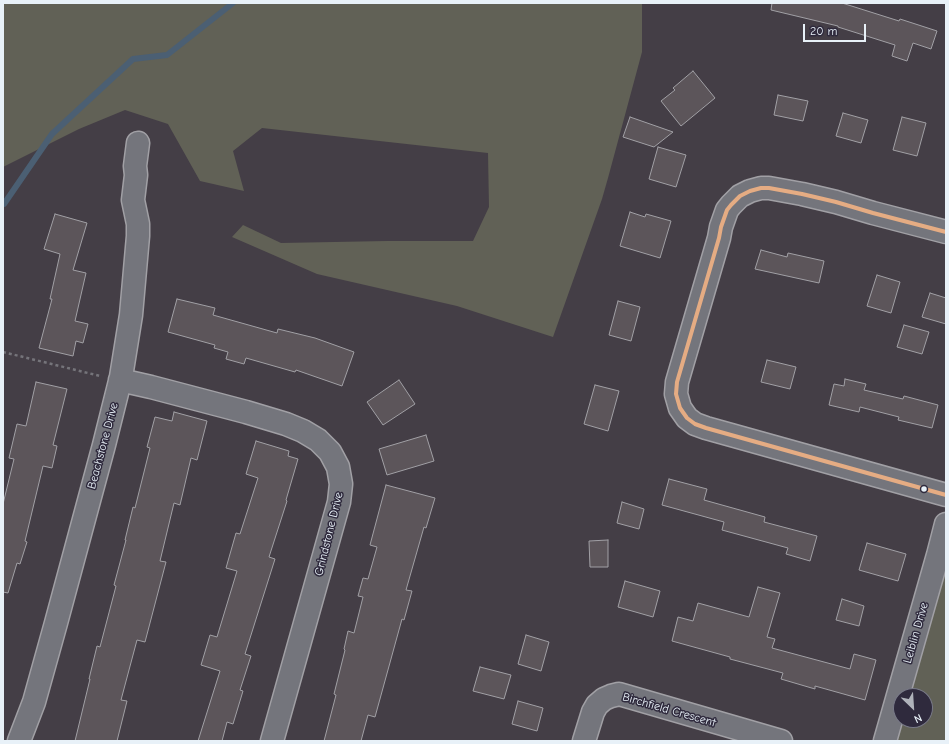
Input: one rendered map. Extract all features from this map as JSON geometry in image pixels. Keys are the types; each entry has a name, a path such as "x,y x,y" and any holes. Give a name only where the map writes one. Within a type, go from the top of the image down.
{"street":[{"name":"Beachstone Drive","path":"19,741 34,702 55,630 120,380 131,315 138,236 138,224 133,200 138,143"},
{"path":"946,232 836,202 769,188 761,188 750,191 735,199 727,210 721,227 676,394 683,413 691,421 700,426 946,495"},
{"name":"Grindstone Drive","path":"120,380 152,387 286,424 303,431 318,440 330,452 338,467 341,484 339,502 272,741"},
{"name":"Leiblin Drive","path":"885,741 946,524"},
{"name":"Birchfield Crescent","path":"584,741 592,712 597,705 604,699 619,694 781,741"}],"path":[{"path":"3,352 120,380"}],"shaded area":[{"path":"3,3 642,3 642,52 602,199 553,337 457,306 317,274 232,237 243,225 281,243 473,241 489,207 488,153 262,128 233,151 244,191 200,181 168,124 125,110 79,129 3,167"},
{"path":"946,523 946,741 884,741 893,709 893,728 933,728 933,688 899,688"}],"building":[{"path":"772,3 842,3 937,31 931,49 913,43 907,61 892,56 895,45 838,26 771,10"},
{"path":"693,71 715,98 681,126 661,101 675,90 673,88"},
{"path":"778,95 808,101 803,121 774,115"},
{"path":"843,113 868,120 861,143 836,136"},
{"path":"630,117 673,132 654,147 623,137"},
{"path":"902,117 926,123 917,156 893,150"},
{"path":"658,147 686,155 676,187 649,179"},
{"path":"630,212 645,217 646,214 671,221 660,258 620,246"},
{"path":"55,214 87,223 73,270 86,273 75,321 88,324 83,343 76,341 73,356 39,348 52,299 50,299 60,254 44,249"},
{"path":"761,250 787,257 788,253 824,261 819,283 755,269"},
{"path":"877,275 900,282 891,313 867,306"},
{"path":"930,293 946,298 946,324 922,317"},
{"path":"177,299 215,308 213,315 277,333 278,329 315,338 354,352 342,386 296,370 295,372 246,358 244,364 226,359 228,352 214,348 215,345 168,332"},
{"path":"618,301 640,307 631,341 609,335"},
{"path":"904,325 929,332 922,354 897,347"},
{"path":"767,360 796,367 790,389 761,382"},
{"path":"845,379 866,384 864,390 903,399 904,396 938,405 932,428 898,420 899,417 860,407 859,412 829,405 834,384 844,386"},
{"path":"399,380 415,404 383,425 367,402"},
{"path":"36,382 67,389 53,445 57,446 52,468 43,466 25,541 27,542 20,564 17,563 8,593 3,592 3,504 14,459 9,458 17,424 26,426"},
{"path":"595,385 619,391 608,431 584,424"},
{"path":"174,412 207,421 197,460 191,458 180,505 174,503 160,561 166,562 145,642 137,640 121,700 127,701 117,741 75,741 97,646 100,647 116,586 114,585 133,507 135,508 150,448 147,447 155,417 172,421"},
{"path":"426,435 434,461 387,475 379,449"},
{"path":"256,441 289,451 288,456 298,459 286,500 287,501 269,557 275,559 245,654 251,656 240,690 243,691 233,724 227,722 222,741 198,741 220,671 201,665 210,635 217,637 237,571 226,568 236,533 240,534 258,478 246,474"},
{"path":"669,479 707,489 704,500 765,517 764,522 817,536 810,561 786,554 788,548 722,530 724,522 662,505"},
{"path":"386,485 435,498 426,528 424,527 406,590 412,591 404,620 402,619 375,717 368,715 361,741 324,741 336,695 334,694 348,631 354,633 363,597 358,596 363,578 368,579 377,547 370,545"},
{"path":"622,502 644,509 639,529 617,523"},
{"path":"608,540 608,567 590,567 589,541"},
{"path":"867,543 906,554 898,581 859,570"},
{"path":"625,581 660,591 653,617 618,607"},
{"path":"758,587 780,593 767,637 775,639 772,648 850,669 854,654 876,660 865,700 815,686 815,689 781,679 783,673 730,659 730,657 672,641 678,617 693,621 698,603 749,617"},
{"path":"842,599 864,606 859,626 836,620"},
{"path":"526,635 549,642 541,671 518,664"},
{"path":"480,667 511,675 504,699 473,691"},
{"path":"518,701 543,708 537,731 512,724"}],"waterway":[{"path":"3,204 52,134 133,59 167,55 233,3"}],"transit line":[{"path":"946,232 836,202 769,188 761,188 750,191 740,196 727,210 721,227 677,382 676,394 680,408 687,418 695,424 946,495"}]}
